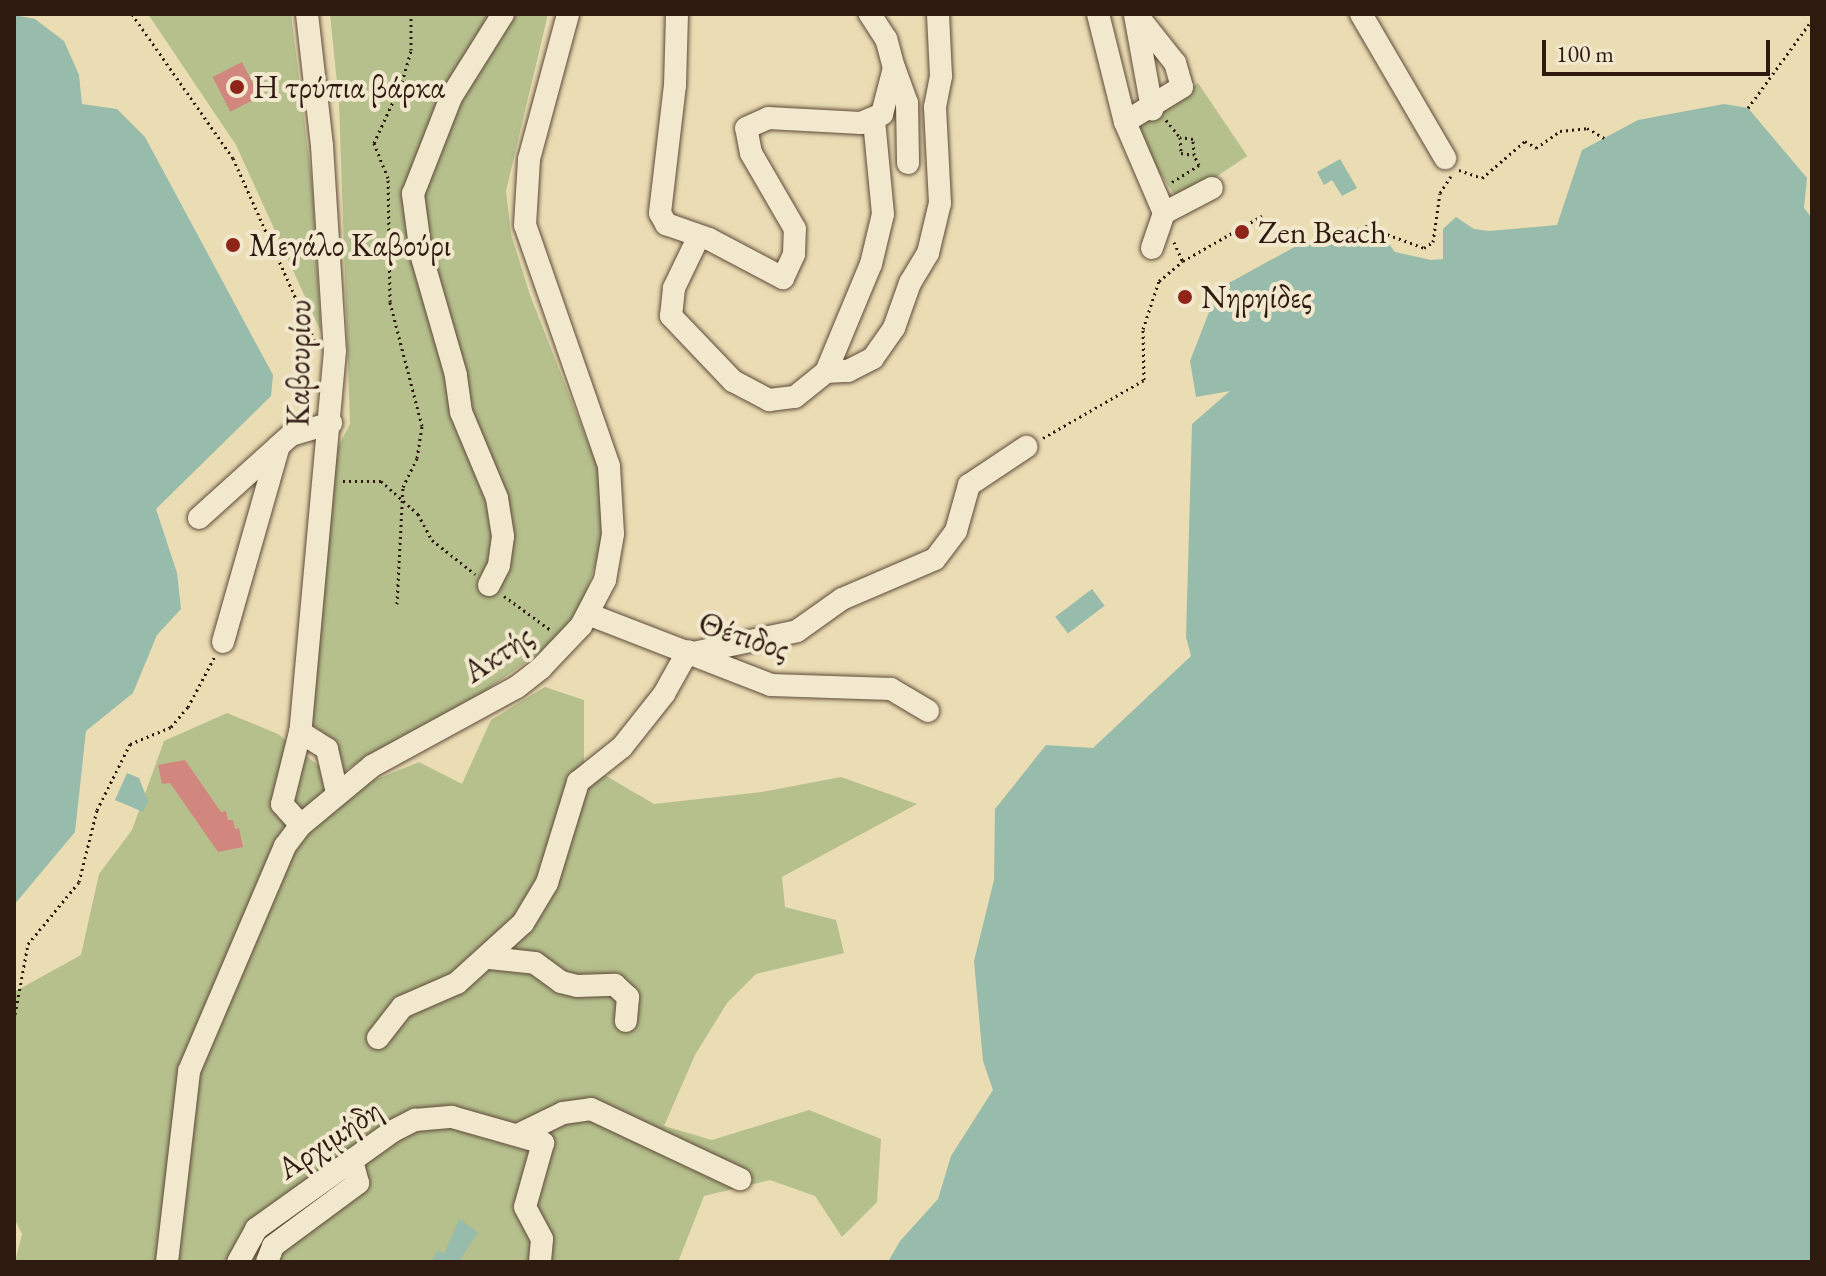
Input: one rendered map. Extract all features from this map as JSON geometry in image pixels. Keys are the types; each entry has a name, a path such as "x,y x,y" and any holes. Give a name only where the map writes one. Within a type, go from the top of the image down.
{"street":[{"name":"Καβουρίου","path":"301,825 282,804 300,732 318,570 335,351 322,146 307,14"},
{"path":"489,585 499,565 503,536 497,498 461,412 456,375 421,254 413,194 451,97 503,14"},
{"name":"Ακτής","path":"167,1262 189,1071 273,869 301,825 337,793 405,744 517,687 569,643 605,580 611,546 609,466 525,225 529,159 568,14"},
{"path":"677,14 675,85 660,213 666,224 699,236 783,278 794,254 795,229 787,209 751,153 746,128 768,118 798,116 874,121"},
{"path":"870,14 886,39 907,103 908,163"},
{"path":"826,372 848,371 873,358 894,328 910,283 928,253 940,203 935,107 941,76 938,14"},
{"path":"1134,14 1099,16 1125,122 1164,213 1152,248"},
{"path":"1125,122 1156,112 1182,87 1175,63 1134,14"},
{"path":"1134,14 1156,112"},
{"path":"1361,14 1445,158"},
{"path":"699,236 674,288 671,316 733,381 769,400 795,397 826,372 871,264 883,214 874,121 888,106 894,68"},
{"path":"1164,213 1212,188"},
{"path":"199,518 301,429 312,432 331,423"},
{"path":"223,642 279,446"},
{"path":"378,1038 402,1007 444,991 490,958 538,900 578,782 622,747 664,694 690,652 789,634 813,623 842,599 935,559 956,531 969,485 1026,447"},
{"name":"Θέτιδος","path":"588,614 771,685 891,689 928,711"},
{"path":"300,732 327,749 337,793"},
{"path":"490,958 535,963 561,982 577,986 615,985 628,997 626,1021"},
{"path":"520,1134 563,1113 591,1109 740,1179"},
{"name":"Αρχιμήδη","path":"238,1262 256,1229 393,1131 432,1117 467,1118 520,1134"},
{"path":"520,1134 543,1143 525,1207 542,1239 540,1262"},
{"path":"267,1262 273,1246 358,1183 352,1160"}],"path":[{"path":"132,14 233,158 314,339 335,351"},
{"path":"397,604 403,501 422,426 390,302 388,178 374,143 402,82 411,50 411,14"},
{"path":"1748,108 1812,20"},
{"path":"1156,112 1180,137 1193,139 1194,155 1199,165 1163,187"},
{"path":"1365,226 1424,248 1433,242 1440,193 1457,169 1482,178 1525,141 1536,148 1560,131 1587,128 1604,138"},
{"path":"1180,137 1181,153 1194,155"},
{"path":"1026,447 1144,380 1143,329 1159,281 1183,261 1262,216"},
{"path":"326,480 381,481 418,514 432,540 569,643"},
{"path":"14,1020 28,944 79,882 97,810 130,744 171,727 188,707 223,642"}],"green space":[{"path":"148,14 291,14 312,183 321,332 236,145"},
{"path":"330,14 548,14 506,191 511,234 530,295 599,471 603,542 582,604 553,643 482,693 341,772 335,742 309,722 337,449 350,424 339,103"},
{"path":"1198,83 1247,156 1179,202 1130,129"},
{"path":"545,687 584,700 584,763 654,804 762,792 841,777 917,804 782,877 785,907 836,920 844,953 756,974 727,1003 695,1055 664,1126 712,1140 809,1110 881,1139 877,1202 842,1237 815,1196 770,1180 704,1196 678,1262 15,1262 22,1234 14,1218 14,992 81,955 99,874 132,830 164,741 227,713 278,734 350,790 419,762 462,784 491,720"}],"shaded area":[{"path":"14,15 35,19 64,41 79,75 82,104 117,109 145,137 273,375 271,396 156,509 177,573 181,609 157,635 133,693 86,731 75,832 14,905"},
{"path":"1724,104 1748,108 1807,178 1804,208 1812,218 1812,1262 888,1262 900,1241 938,1199 951,1156 993,1090 983,1061 974,961 994,880 995,809 1046,745 1093,748 1191,656 1186,637 1192,424 1230,391 1196,397 1190,361 1218,289 1300,244 1365,226 1380,232 1395,252 1431,260 1443,259 1443,229 1456,217 1474,229 1489,231 1557,225 1582,150 1638,120"},
{"path":"1340,159 1357,188 1342,196 1332,180 1324,185 1317,172"},
{"path":"1092,589 1105,606 1068,633 1055,617"},
{"path":"127,773 139,778 148,801 143,812 115,800"},
{"path":"459,1219 478,1232 459,1262 431,1262 438,1250 444,1254"}],"building":[{"name":"Η τρύπια βάρκα","path":"242,62 260,97 230,112 213,77"},
{"path":"185,760 221,812 226,811 228,820 233,820 235,829 239,828 243,847 218,852 170,783 162,784 158,765"}],"place":[{"name":"Η τρύπια βάρκα","path":"237,87"},
{"name":"Zen Beach","path":"1242,232"},
{"name":"Μεγάλο Καβούρι","path":"233,245"},
{"name":"Νηρηίδες","path":"1185,297"}]}
